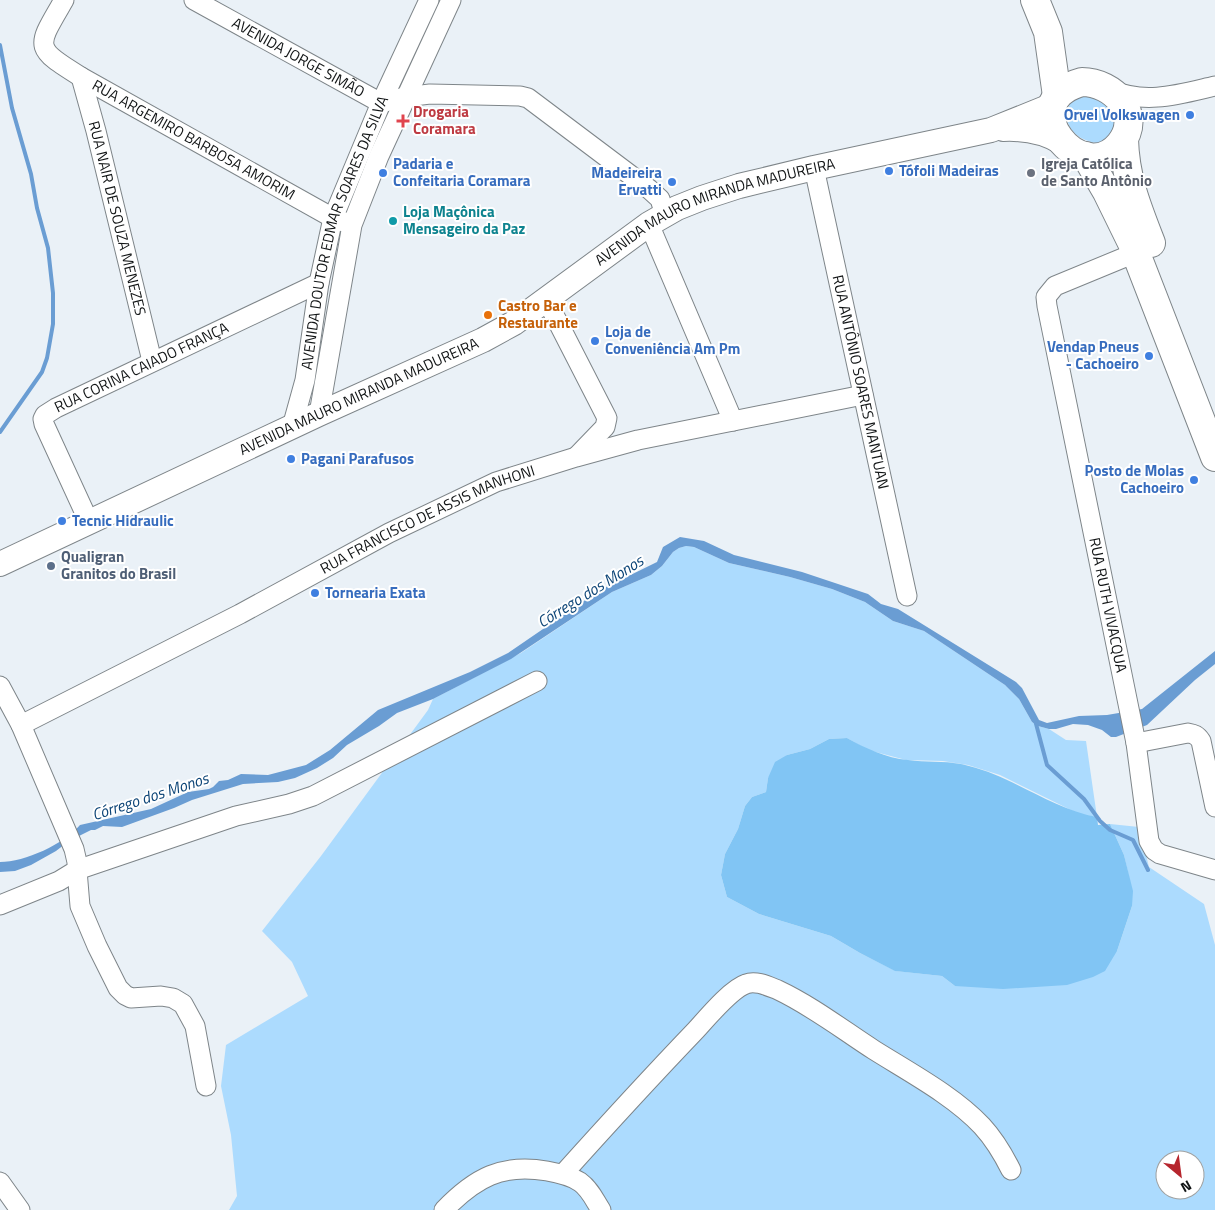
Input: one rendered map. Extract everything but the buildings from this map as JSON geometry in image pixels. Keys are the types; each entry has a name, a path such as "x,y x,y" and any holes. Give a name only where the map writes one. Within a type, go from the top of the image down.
{"highway":[{"path":"1035,0 1048,32 1056,44 1076,66 1104,86 1124,104 1128,121 1124,156 1131,192 1215,408"},
{"path":"1048,32 1055,101 1051,122 1053,130 1062,143 1086,156 1095,157 1112,152 1126,134"},
{"path":"1055,101 1072,84 1092,82 1104,86"},
{"path":"1086,156 1112,200 1135,253 1215,457"}],"main road":[{"path":"992,130 1055,101"},
{"path":"992,130 1037,131 1051,136 1062,143"},
{"name":"AVENIDA MAURO MIRANDA MADUREIRA","path":"0,564 319,414 483,340 514,322 657,219 702,198 739,186 814,168 992,130"}],"street":[{"name":"RUA ARGEMIRO BARBOSA AMORIM","path":"64,0 46,32 43,44 51,58 81,77 333,218 352,225"},
{"name":"AVENIDA JORGE SIMÃO","path":"194,0 381,103 405,97 430,94 520,96 528,98 649,189 660,199 657,219 734,421"},
{"name":"AVENIDA DOUTOR EDMAR SOARES DA SILVA","path":"292,427 305,380 319,283 333,218 381,103 429,0"},
{"name":"AVENIDA DOUTOR EDMAR SOARES DA SILVA","path":"319,414 352,225 379,156 451,0"},
{"path":"410,42 427,50"},
{"name":"RUA NAIR DE SOUZA MENEZES","path":"81,77 152,361"},
{"path":"1104,86 1124,95 1144,98 1170,96 1215,86"},
{"path":"1126,134 1149,108 1170,96"},
{"name":"RUA ANTÔNIO SOARES MANTUAN","path":"814,168 907,596"},
{"name":"RUA RUTH VIVACQUA","path":"1135,253 1055,286 1046,297 1047,306 1135,738 1149,841 1151,846 1160,854 1215,870"},
{"name":"RUA CORINA CAIADO FRANÇA","path":"89,522 43,419 45,415 152,361 319,283"},
{"path":"546,299 607,418 605,426 576,456"},
{"name":"RUA FRANCISCO DE ASSIS MANHONI","path":"21,724 240,614 389,534 496,482 576,456 638,440 863,395"},
{"path":"0,905 59,881 77,870 226,819 289,804 313,796 537,681"},
{"path":"0,686 21,724 74,849 77,862 80,906 118,988 131,998 161,996 173,998 183,1004 195,1026 206,1086"},
{"path":"1135,738 1188,733 1198,736 1201,741 1215,807"},
{"path":"563,1174 721,1003 739,987 754,983 779,990 947,1096 981,1125 1002,1151 1011,1170"},
{"path":"444,1210 460,1194 487,1176 506,1170 523,1169 563,1174 580,1182 591,1194 601,1210"},
{"path":"0,1182 20,1210"}],"shaded area":[{"path":"1099,94 1119,120 1109,139 1097,143 1081,138 1071,129 1067,113 1075,97"},
{"path":"680,537 704,541 734,555 802,572 868,594 881,604 898,609 1016,682 1022,688 1039,720 1047,723 1079,716 1107,715 1142,709 1215,651 1215,664 1147,725 1116,737 1111,737 1102,730 1088,725 1073,724 1049,729 1032,722 1019,699 1005,685 924,631 893,621 865,602 832,589 729,563 694,547 686,546 673,552 662,566 651,575 612,592 511,659 433,699 397,713 347,745 333,758 317,768 295,778 278,782 243,784 192,800 122,827 103,826 69,841 56,851 31,865 15,871 0,872 0,862 21,859 43,851 64,839 80,825 151,809 188,792 209,789 219,781 228,780 241,774 268,775 306,765 330,750 378,710 470,672 508,653 600,590 657,562 663,547"},
{"path":"686,546 694,547 729,563 832,589 865,602 893,621 924,631 1005,685 1019,699 1032,722 1038,726 1049,729 1066,740 1086,741 1097,817 1079,814 1000,775 968,765 943,761 906,760 868,750 847,738 829,739 810,749 787,755 768,778 766,792 752,797 745,806 738,829 725,854 721,875 727,897 759,914 831,936 896,971 942,976 955,986 1117,951 1132,906 1124,855 1110,824 1139,827 1149,867 1204,904 1215,945 1215,1210 229,1210 237,1196 231,1135 221,1086 226,1045 308,996 292,962 262,931 321,856 428,710 433,699 521,653 612,592 651,575 662,566 673,552"},
{"path":"847,738 868,749 900,759 954,763 986,771 1064,807 1097,817 1098,825 1110,824 1124,855 1133,891 1132,906 1117,951 1105,971 1067,985 1003,989 955,986 942,976 895,971 831,936 759,914 727,897 721,875 725,854 738,829 745,806 752,797 766,792 768,778 775,762 787,755 810,749 829,739"}],"waterway":[{"path":"0,45 12,108 31,174 37,208 48,248 53,293 53,324 47,358 42,372 0,432"},
{"path":"1035,720 1047,765 1084,799 1100,821 1110,830 1133,840 1148,870"}],"place":[{"name":"Orvel Volkswagen","path":"1190,115"},
{"name":"Drogaria Coramara","path":"403,121"},
{"name":"Tófoli Madeiras","path":"889,171"},
{"name":"Padaria e Confeitaria Coramara","path":"383,173"},
{"name":"Igreja Católica de Santo Antônio","path":"1031,173"},
{"name":"Madeireira Ervatti","path":"672,182"},
{"name":"Loja Maçônica Mensageiro da Paz","path":"393,221"},
{"name":"Castro Bar e Restaurante","path":"488,315"},
{"name":"Loja de Conveniência Am Pm","path":"595,341"},
{"name":"Vendap Pneus - Cachoeiro","path":"1149,356"},
{"name":"Pagani Parafusos","path":"291,459"},
{"name":"Posto de Molas Cachoeiro","path":"1194,480"},
{"name":"Tecnic Hidraulic","path":"62,521"},
{"name":"Qualigran Granitos do Brasil","path":"51,566"},
{"name":"Tornearia Exata","path":"315,593"}],"water label":[{"name":"Córrego dos Monos","path":"590,591"},
{"name":"Córrego dos Monos","path":"150,796"}]}
